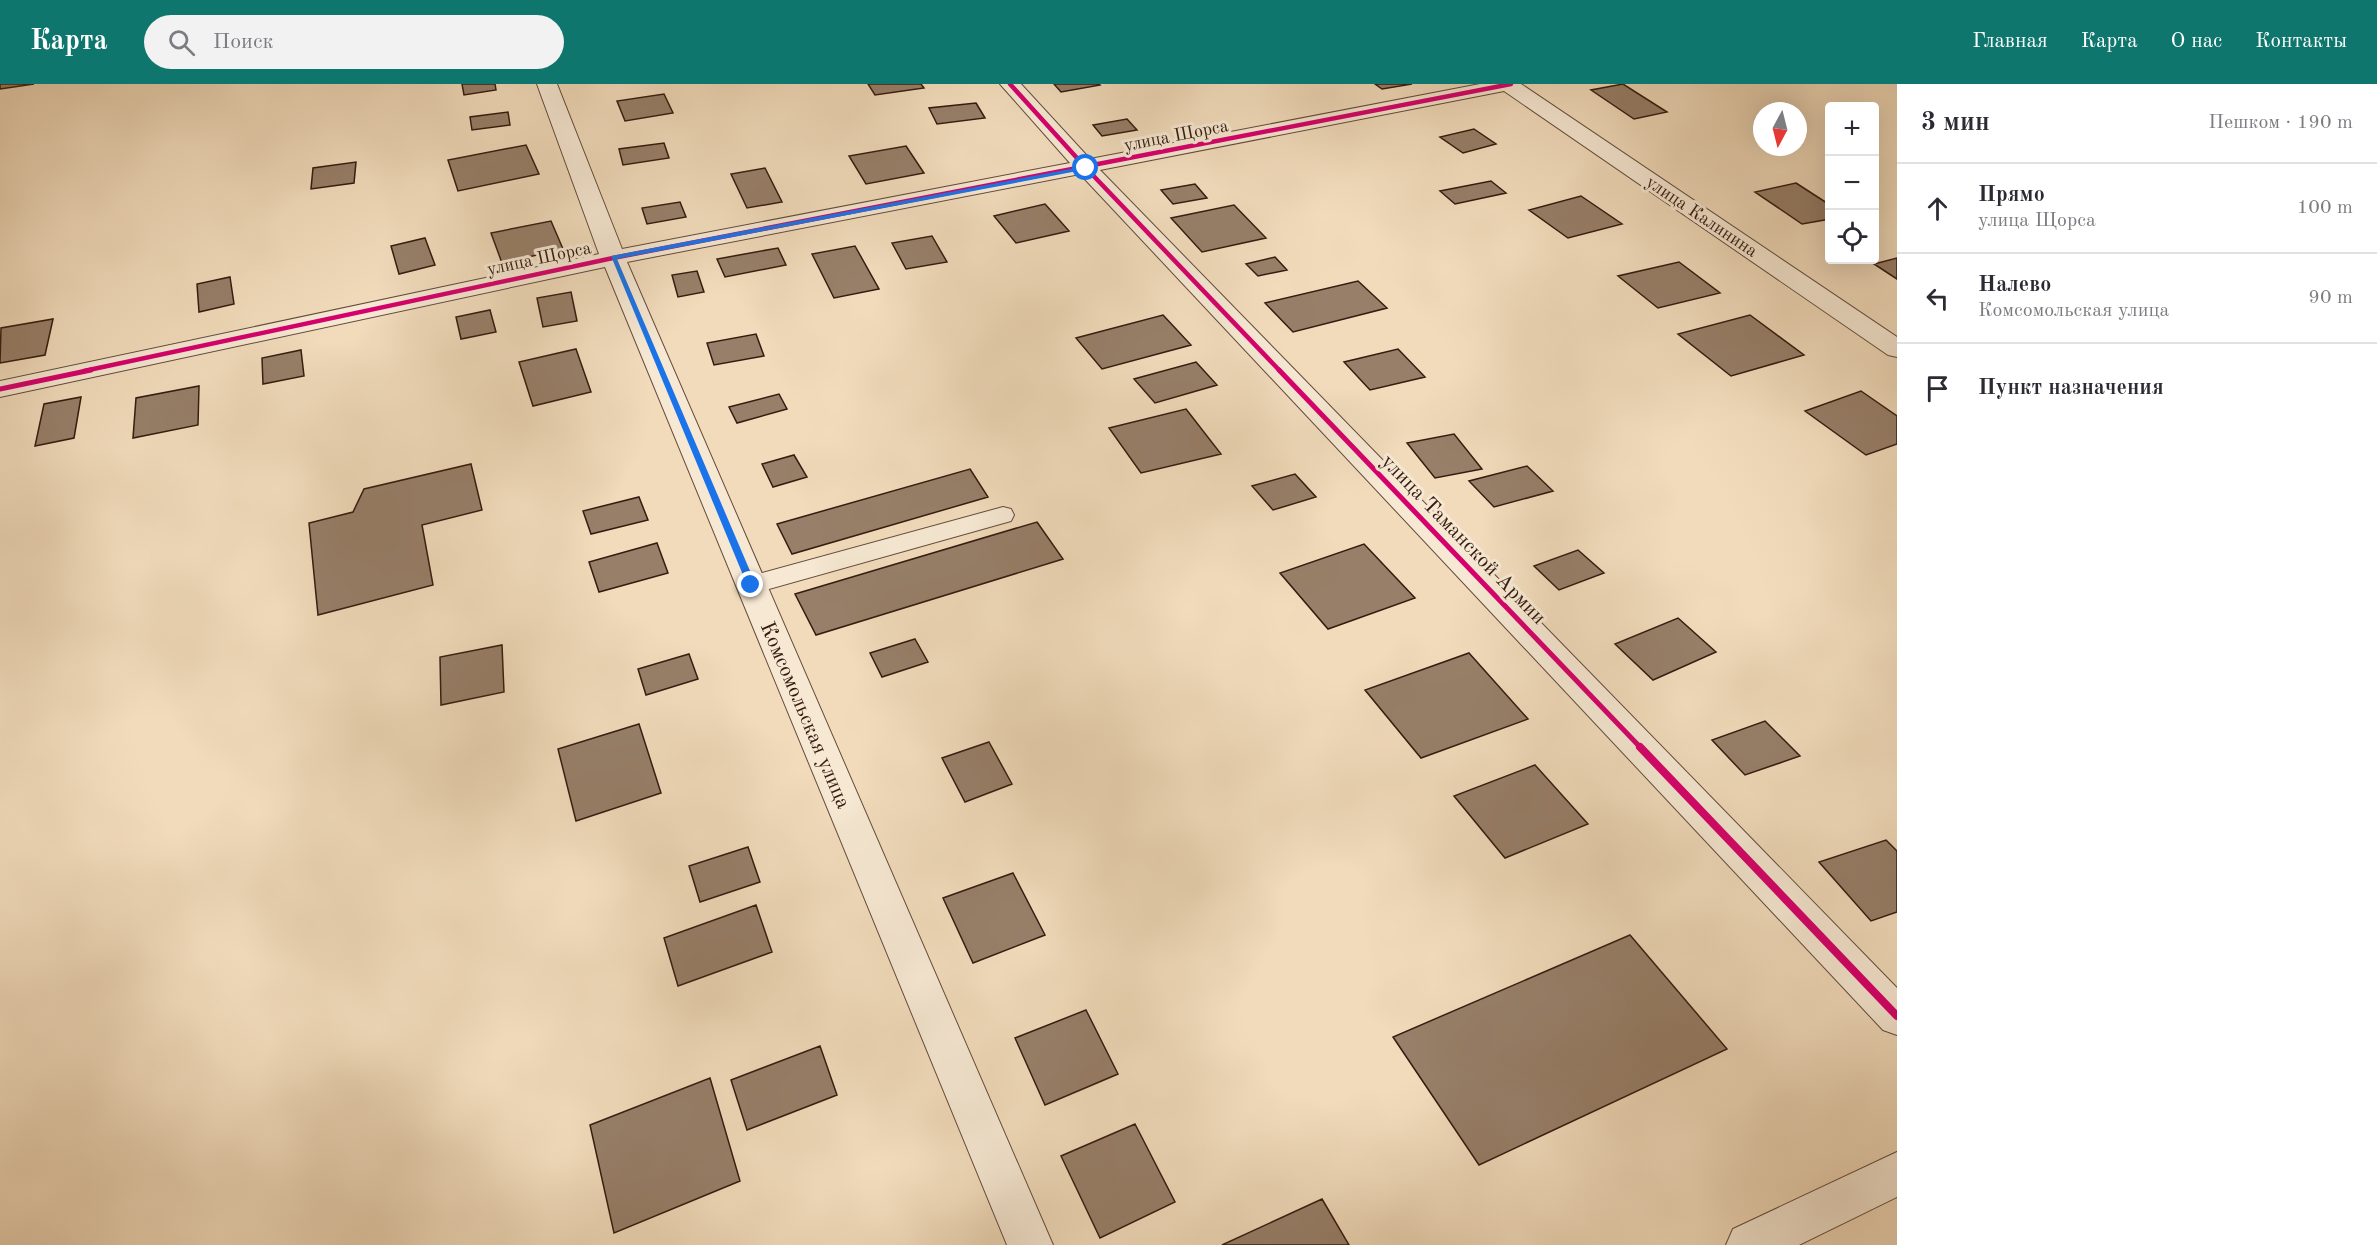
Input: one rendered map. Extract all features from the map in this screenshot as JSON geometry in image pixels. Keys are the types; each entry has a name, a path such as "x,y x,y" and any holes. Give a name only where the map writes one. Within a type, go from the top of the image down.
{"street":[{"name":"Комсомольская улица","path":"547,84 613,258 1029,1245"},
{"name":"улица Таманской Армии","path":"1010,84 1086,168 1897,1016"},
{"name":"улица Щорса","path":"0,389 613,258 1086,168 1508,84"},
{"name":"улица Калинина","path":"1508,84 1897,349"},
{"path":"1749,1245 1897,1174"}],"lane":[{"path":"751,585 1003,515"}],"building":[{"path":"0,84 34,84 0,89"},
{"path":"462,84 495,84 496,90 464,95"},
{"path":"868,84 921,84 924,88 875,95"},
{"path":"1054,84 1099,84 1100,85 1061,92"},
{"path":"1375,84 1412,84 1382,89"},
{"path":"1623,84 1667,112 1634,119 1591,90"},
{"path":"664,94 673,113 625,121 617,101"},
{"path":"976,103 985,118 937,124 929,108"},
{"path":"508,112 510,125 472,130 470,117"},
{"path":"1127,119 1137,130 1102,136 1093,125"},
{"path":"1474,129 1496,144 1463,153 1440,137"},
{"path":"664,143 669,158 623,165 619,149"},
{"path":"526,145 539,174 458,191 448,160"},
{"path":"906,146 924,173 866,184 849,156"},
{"path":"356,162 354,183 311,189 313,168"},
{"path":"765,168 782,202 747,208 731,174"},
{"path":"1491,181 1506,193 1455,204 1440,191"},
{"path":"1796,183 1825,202 1825,220 1802,224 1755,192"},
{"path":"1195,184 1207,198 1173,204 1161,190"},
{"path":"1581,196 1622,224 1568,238 1529,210"},
{"path":"680,202 686,217 647,224 642,208"},
{"path":"1045,204 1069,231 1016,243 994,216"},
{"path":"1234,205 1266,238 1202,252 1171,218"},
{"path":"551,221 563,249 502,263 491,233"},
{"path":"932,236 947,262 906,269 892,243"},
{"path":"425,238 435,265 399,274 391,246"},
{"path":"855,246 879,289 834,298 812,254"},
{"path":"778,248 786,265 725,277 717,259"},
{"path":"1275,257 1287,270 1258,276 1246,264"},
{"path":"1897,258 1897,279 1874,264"},
{"path":"1679,262 1720,293 1658,308 1618,276"},
{"path":"697,271 704,292 678,297 672,275"},
{"path":"230,277 234,304 199,312 197,284"},
{"path":"1358,281 1387,308 1293,332 1265,303"},
{"path":"571,292 577,321 543,327 537,298"},
{"path":"490,310 496,332 461,339 456,317"},
{"path":"1163,315 1191,345 1102,369 1076,338"},
{"path":"1750,315 1804,355 1731,376 1678,334"},
{"path":"53,319 45,355 0,363 1,328"},
{"path":"756,334 764,356 714,365 707,343"},
{"path":"576,349 591,392 533,406 519,362"},
{"path":"1398,349 1425,377 1370,390 1344,362"},
{"path":"301,350 304,376 263,384 262,358"},
{"path":"1196,362 1217,385 1155,403 1134,379"},
{"path":"199,386 198,425 133,438 136,398"},
{"path":"1861,391 1897,416 1897,444 1866,455 1805,411"},
{"path":"779,394 787,409 737,423 729,407"},
{"path":"81,397 74,438 35,446 44,404"},
{"path":"1186,409 1221,454 1141,473 1109,428"},
{"path":"1454,434 1482,469 1435,478 1407,443"},
{"path":"794,455 807,477 773,487 762,464"},
{"path":"471,464 482,510 422,525 433,585 318,615 309,523 353,512 364,489"},
{"path":"1527,466 1553,491 1494,507 1469,481"},
{"path":"970,469 988,497 792,554 777,524"},
{"path":"1295,474 1316,497 1273,510 1252,486"},
{"path":"639,497 648,520 591,534 583,511"},
{"path":"1037,522 1063,559 816,635 795,594"},
{"path":"657,543 668,573 599,592 589,562"},
{"path":"1364,544 1415,598 1328,629 1280,573"},
{"path":"1578,550 1604,573 1559,590 1534,566"},
{"path":"1678,618 1716,652 1653,680 1615,644"},
{"path":"915,639 928,662 882,677 870,653"},
{"path":"502,645 504,692 441,705 440,657"},
{"path":"1469,653 1528,719 1421,758 1365,690"},
{"path":"689,654 698,679 646,695 638,669"},
{"path":"1765,721 1800,756 1745,775 1712,740"},
{"path":"639,724 661,793 576,821 558,749"},
{"path":"989,742 1012,784 965,802 942,758"},
{"path":"1535,765 1588,824 1505,858 1454,796"},
{"path":"1886,840 1897,851 1897,912 1871,921 1819,862"},
{"path":"748,847 760,882 700,902 689,866"},
{"path":"1013,873 1045,935 973,963 943,898"},
{"path":"756,905 772,952 678,986 664,938"},
{"path":"1630,935 1727,1049 1479,1165 1393,1037"},
{"path":"1086,1010 1118,1074 1045,1105 1015,1038"},
{"path":"820,1046 837,1095 747,1130 731,1080"},
{"path":"710,1078 740,1181 614,1233 590,1125"},
{"path":"1135,1124 1175,1202 1100,1238 1061,1156"},
{"path":"1322,1199 1349,1245 1222,1245"}],"cycle path":[{"path":"1010,84 1086,168 1897,1016"},
{"path":"0,389 613,258 1511,84"}],"route":[{"path":"751,585 613,258 1086,168"}]}
